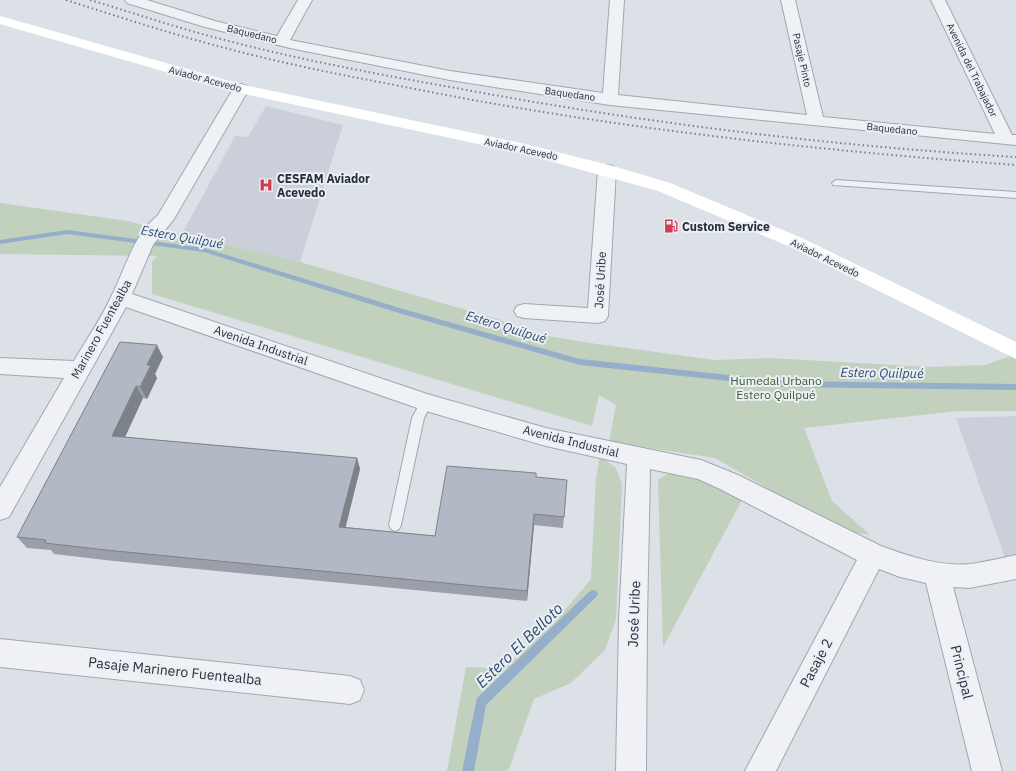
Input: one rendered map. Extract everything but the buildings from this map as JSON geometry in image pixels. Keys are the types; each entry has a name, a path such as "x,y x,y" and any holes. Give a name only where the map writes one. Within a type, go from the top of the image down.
{"main road":[{"name":"Aviador Acevedo","path":"0,20 241,89 520,148 606,170 664,187 795,242 1016,352"}],"street":[{"path":"282,41 305,0"},
{"path":"610,100 617,0"},
{"name":"Pasaje Pinto","path":"788,0 816,121"},
{"name":"Avenida del Trabajador","path":"938,0 1011,140"},
{"name":"Baquedano","path":"141,1 215,25 282,41 434,73 523,88 610,100 1011,140"},
{"name":"Marinero Fuentealba","path":"0,509 78,370 121,298 135,266 137,257 154,227 165,218 241,89"},
{"name":"José Uribe","path":"524,311 598,316 606,170"},
{"name":"Avenida Industrial","path":"121,298 426,402 546,437 701,470 729,482 873,554 900,565 937,574 969,576 1014,571"},
{"path":"0,366 78,370"},
{"name":"José Uribe","path":"631,771 633,620 639,458"},
{"name":"Pasaje 2","path":"760,771 873,554"},
{"name":"Principal","path":"937,574 987,771"},
{"name":"Pasaje Marinero Fuentealba","path":"0,653 350,690"}],"lane":[{"path":"836,183 1016,195"},
{"path":"395,525 418,418 426,402"}],"shaded area":[{"name":"CESFAM Aviador Acevedo","path":"266,106 343,125 300,262 182,234 235,136 248,137"},
{"path":"1016,416 1016,556 1006,561 956,418"}],"green space":[{"name":"Humedal Urbano Estero Quilpué","path":"0,203 128,221 177,234 300,262 497,319 541,335 597,344 715,360 771,358 928,367 985,365 1016,354 1016,411 958,411 804,428 832,501 870,535 840,530 715,458 609,442 616,405 599,395 592,426 152,294 152,262 157,256 0,254"},
{"path":"600,456 616,468 622,484 616,619 605,650 571,683 534,699 509,769 506,771 447,771 466,667 503,669 554,623 591,579 596,478"},
{"path":"669,473 690,475 742,500 663,647 658,480"}],"waterway":[{"name":"Estero Quilpué","path":"0,242 67,232 204,250 402,311 580,362 785,384 1016,387"},
{"name":"Estero El Belloto","path":"468,771 481,702 593,594"}],"railway":[{"path":"66,0 208,44 292,64 476,101 553,114 706,135 861,152 1016,165"},
{"path":"90,0 205,35 252,47 378,74 540,103 607,114 811,140 879,147 1016,157"}],"place":[{"name":"CESFAM Aviador Acevedo","path":"266,185"},
{"name":"Custom Service","path":"671,226"}]}
